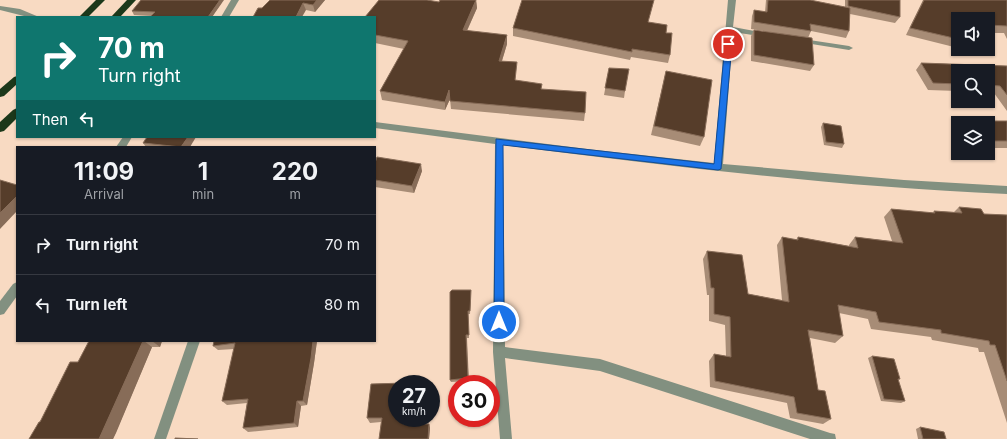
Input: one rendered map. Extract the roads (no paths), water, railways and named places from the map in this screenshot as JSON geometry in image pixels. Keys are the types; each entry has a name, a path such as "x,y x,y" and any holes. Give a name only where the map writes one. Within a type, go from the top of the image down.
{"highway":[{"path":"84,16 101,0"},
{"path":"116,16 132,0"},
{"path":"0,94 16,80"},
{"path":"0,128 16,113"}],"street":[{"path":"226,16 235,0"},
{"path":"718,167 732,0"},
{"path":"0,8 17,11 32,16"},
{"path":"730,29 774,36"},
{"path":"789,38 849,48"},
{"path":"376,125 718,167 948,189 1007,190"},
{"path":"499,141 499,352 506,439"},
{"path":"0,310 16,288"},
{"path":"160,439 194,342"},
{"path":"499,352 600,366 830,439"}]}
